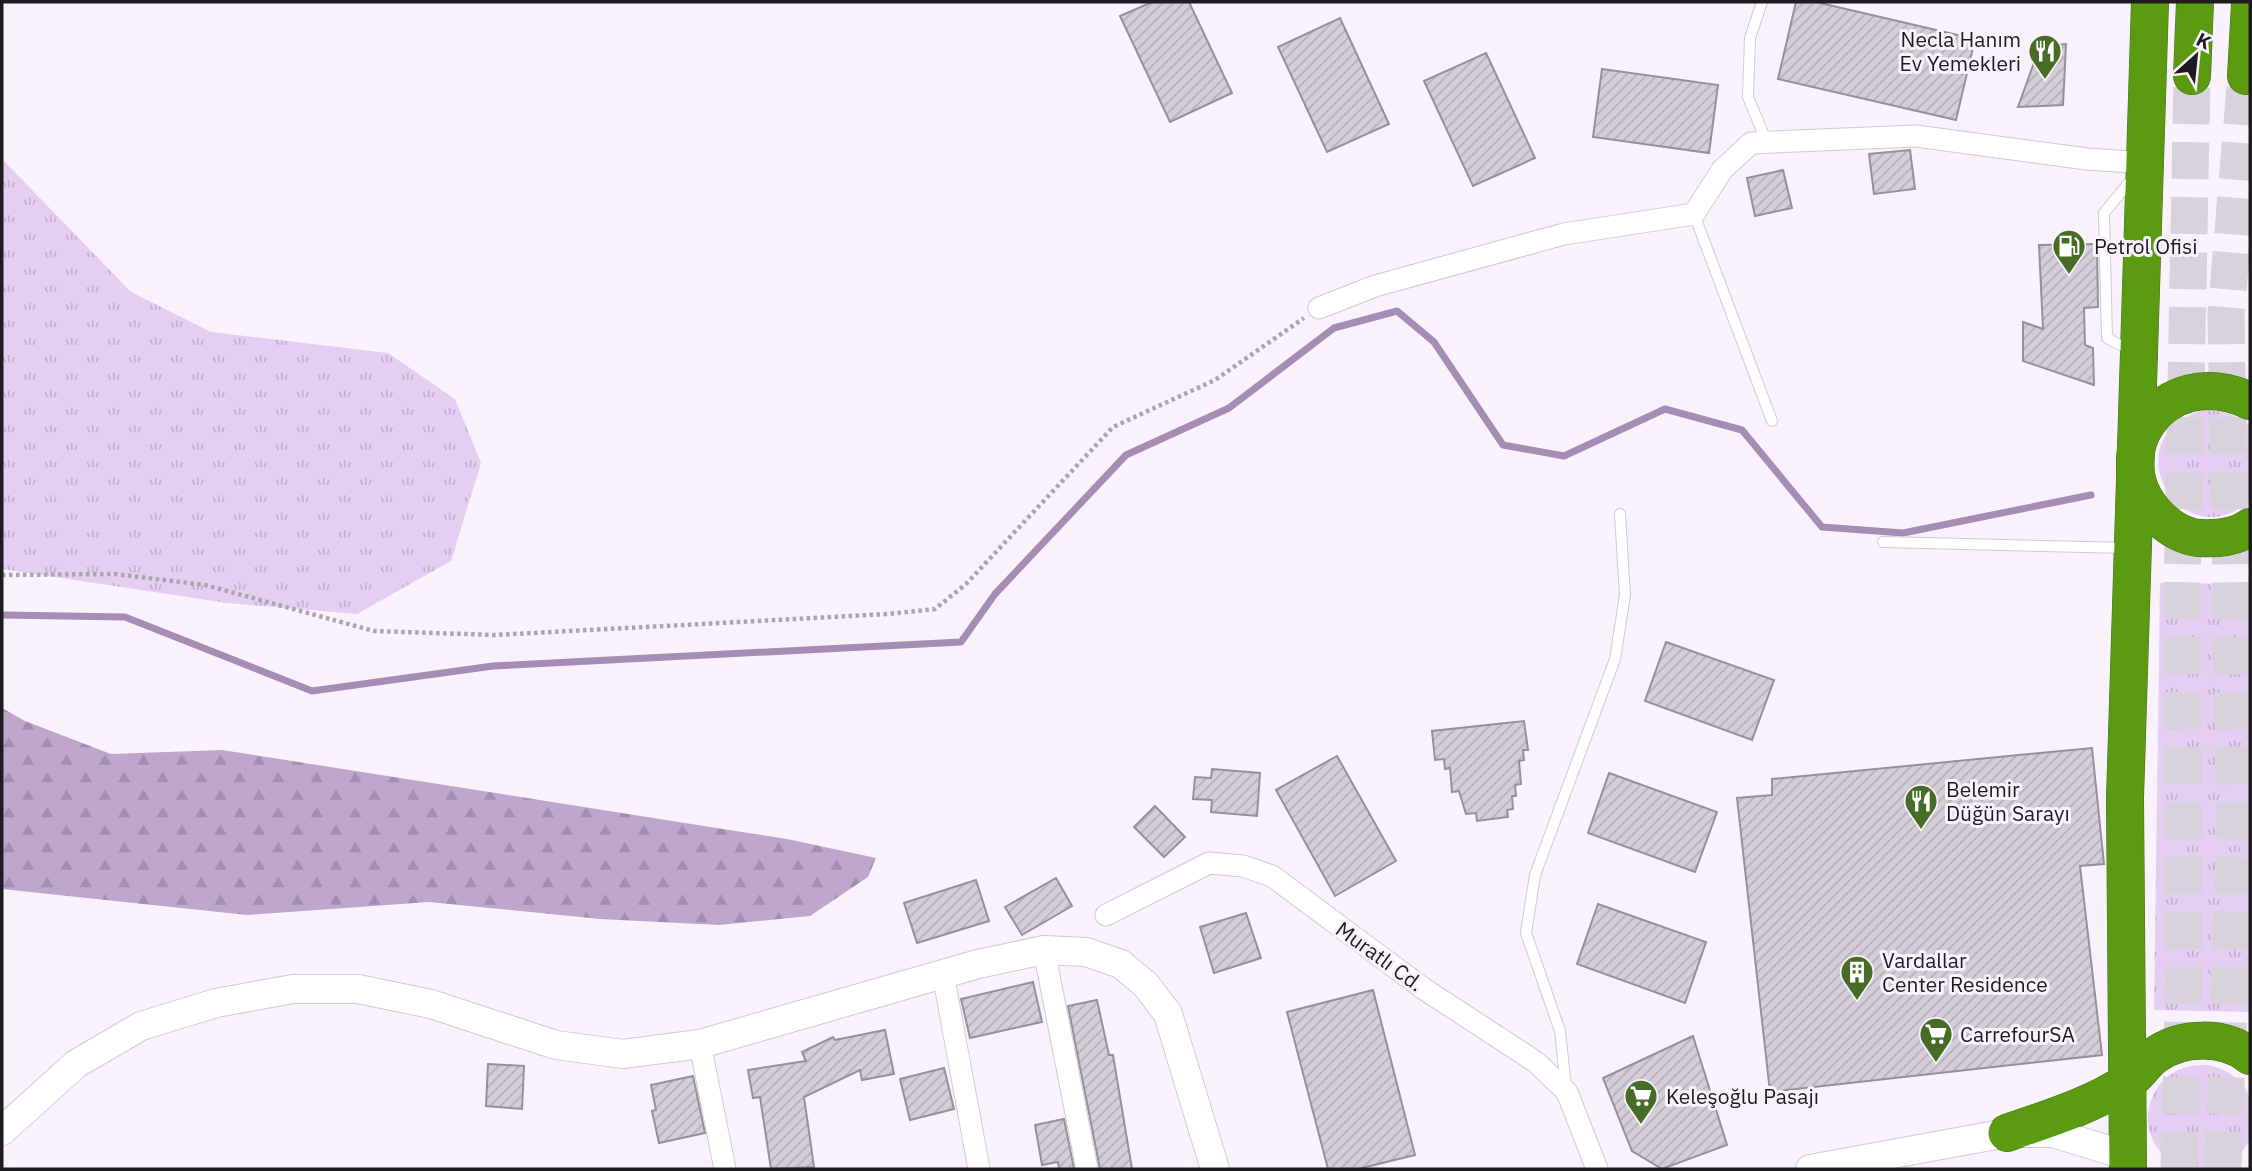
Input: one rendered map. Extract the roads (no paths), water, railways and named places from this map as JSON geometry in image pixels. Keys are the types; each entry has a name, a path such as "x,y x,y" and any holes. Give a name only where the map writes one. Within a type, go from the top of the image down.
{"highway":[{"path":"2131,1165 2125,798 2150,2"},
{"path":"2192,76 2195,2"},
{"path":"2246,76 2250,5"},
{"path":"2250,401 2230,391 2204,389 2183,394 2164,404 2149,420 2139,440 2135,458 2138,487 2150,510 2170,527 2193,537 2220,539 2250,527"},
{"path":"2007,1133 2073,1109 2128,1082 2155,1056 2171,1046 2195,1040 2219,1041 2250,1056"}],"street":[{"path":"1319,308 1375,286 1564,234 1694,214 1722,170 1751,143 1916,136 2087,159 2146,163"},
{"name":"Muratlı Cd.","path":"1107,915 1209,863 1243,866 1272,876 1424,989 1536,1062 1566,1092 1597,1169"},
{"path":"1044,950 1087,1169"},
{"path":"2,1131 76,1064 141,1027 216,1003 293,989 358,989 431,1003 556,1045 623,1054 700,1044 943,974 1044,950 1086,952 1121,964 1154,995 1168,1014 1215,1169"},
{"path":"943,974 979,1169"},
{"path":"700,1044 725,1169"},
{"path":"1810,1169 2007,1133 2053,1133 2131,1165"}],"lane":[{"path":"1762,2 1750,37 1748,97 1767,143"},
{"path":"1694,214 1772,421"},
{"path":"1566,1092 1560,1031 1526,933 1535,875 1615,659 1625,595 1620,514"},
{"path":"1883,542 2133,548"}],"waterway":[{"path":"2,615 125,617 312,691 493,666 961,642 995,594 1126,455 1229,408 1334,328 1397,311 1434,342 1503,445 1564,456 1665,409 1742,430 1822,527 1903,533 2091,495"}],"tunnel":[{"path":"2179,1169 2184,979 2182,599 2192,76"},
{"path":"2223,1169 2235,832 2226,314 2246,76"}],"place":[{"name":"Necla Hanım Ev Yemekleri","path":"2045,81"},
{"name":"Petrol Ofisi","path":"2069,276"},
{"name":"Belemir Düğün Sarayı","path":"1921,831"},
{"name":"Vardallar Center Residence","path":"1857,1002"},
{"name":"CarrefourSA","path":"1936,1064"},
{"name":"Keleşoğlu Pasajı","path":"1641,1126"}]}
